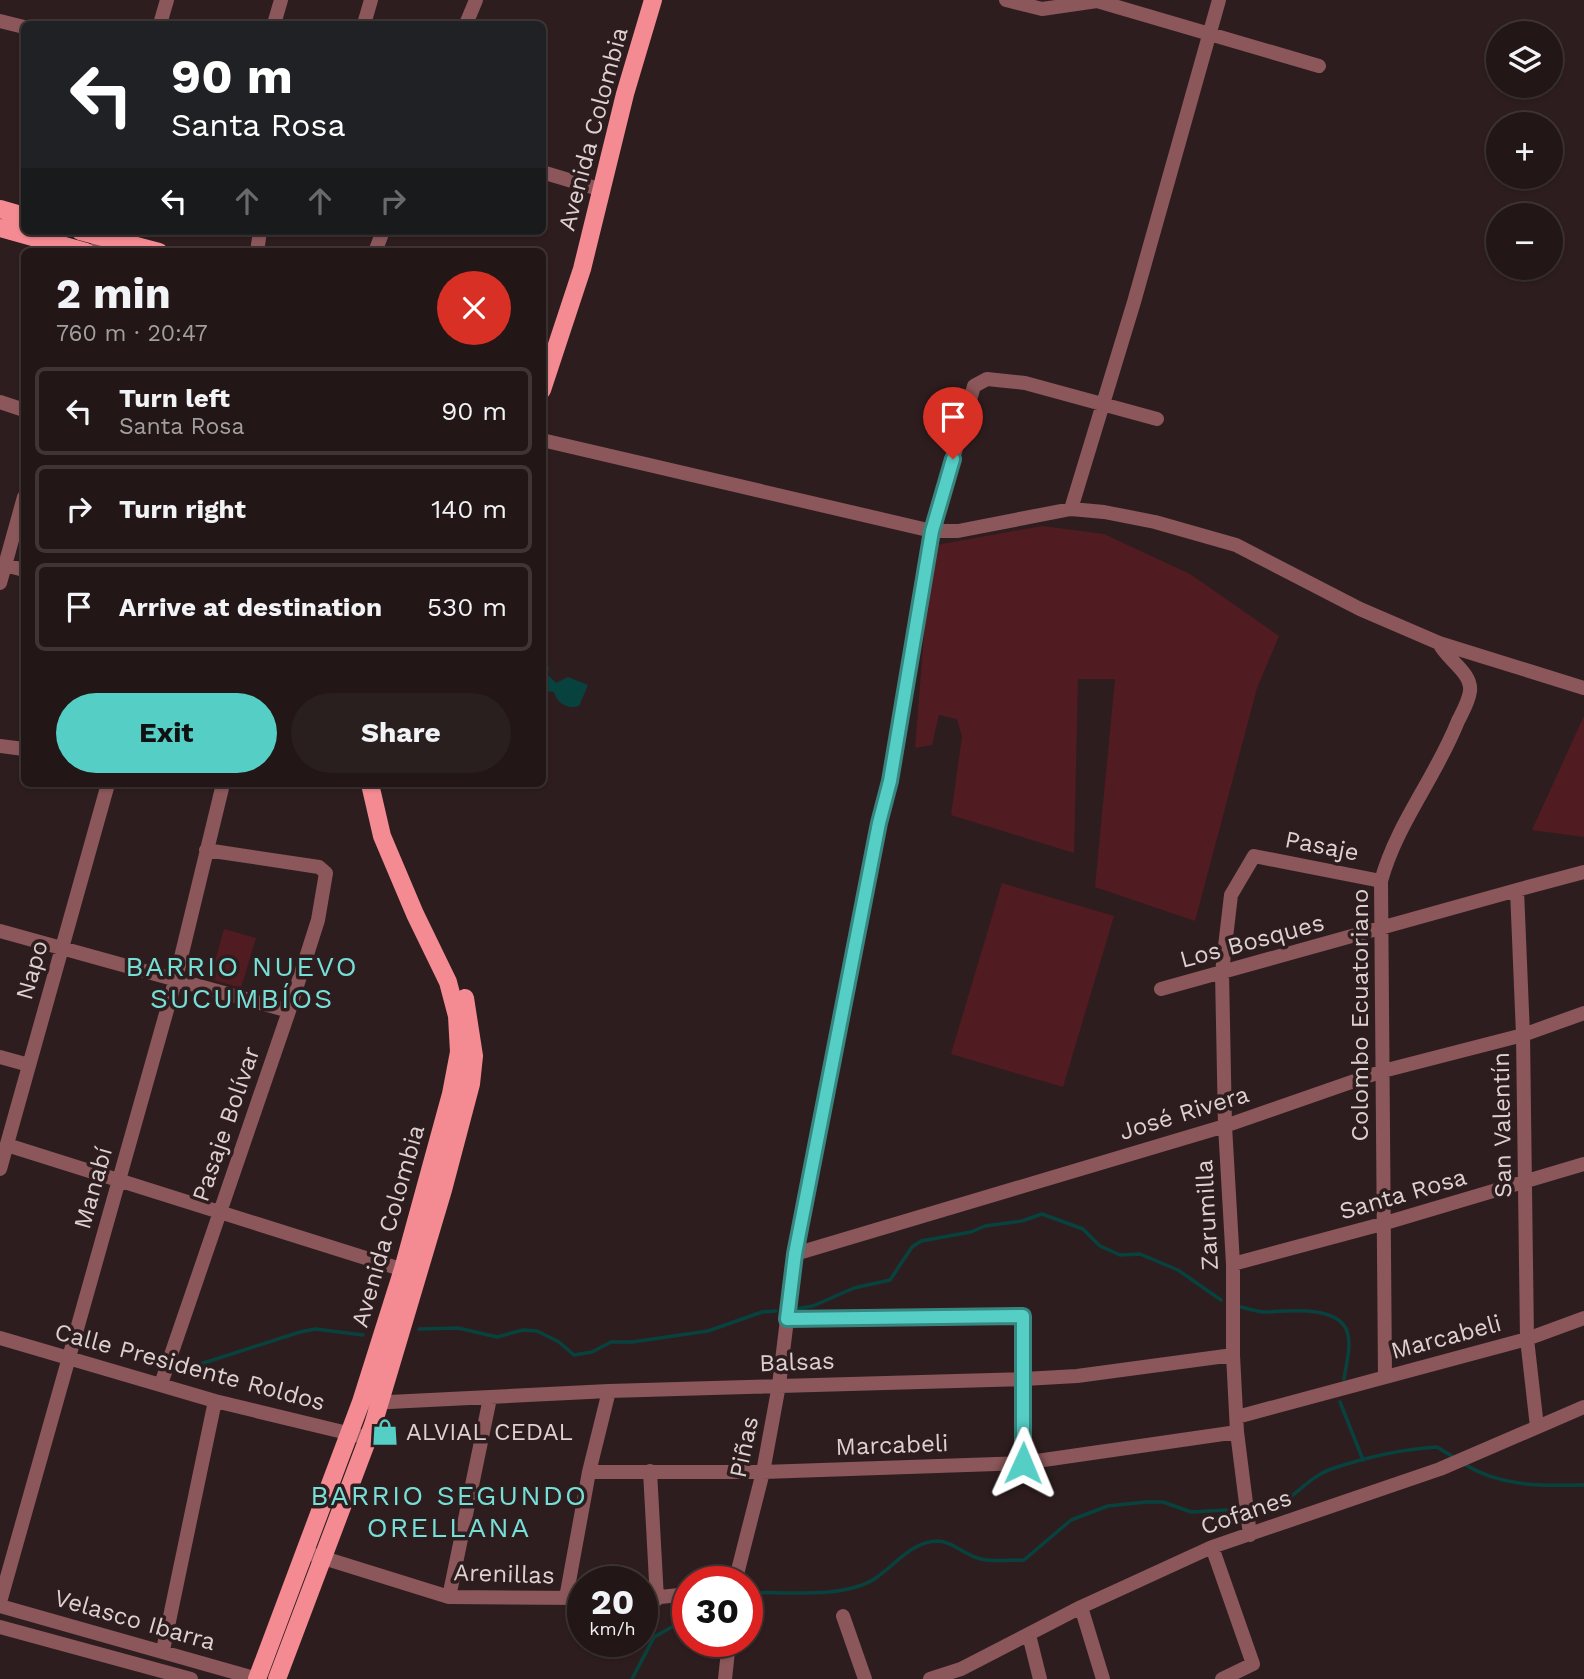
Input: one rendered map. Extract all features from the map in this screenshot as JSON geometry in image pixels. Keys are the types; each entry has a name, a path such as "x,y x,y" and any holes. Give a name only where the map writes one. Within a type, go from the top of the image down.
{"main road":[{"name":"Avenida Colombia","path":"549,353 582,269 653,0"},
{"path":"0,209 21,215"},
{"path":"0,228 21,234"},
{"path":"25,235 72,248"},
{"path":"99,240 139,248"},
{"name":"Avenida Colombia","path":"371,787 383,836 415,914 448,982 457,1016 459,1052 411,1272"},
{"name":"Avenida Colombia","path":"277,1679 368,1438 370,1404 471,1084 474,1056 465,998 431,927 394,832 384,787"},
{"name":"Avenida Colombia","path":"258,1679 349,1434 370,1404"}],"street":[{"path":"161,21 167,0"},
{"path":"275,21 281,0"},
{"path":"365,21 371,0"},
{"path":"467,21 476,0"},
{"path":"1006,0 1042,9 1097,1 1319,66"},
{"path":"1071,509 1219,0"},
{"path":"0,21 21,26"},
{"path":"546,173 602,190"},
{"name":"Piñas","path":"739,1566 763,1472 779,1385 795,1254 879,823 890,781 932,531 974,386 987,379 1013,381 1103,404"},
{"path":"0,402 21,409"},
{"path":"1103,404 1157,419"},
{"path":"546,441 932,531 958,531 1071,509 1155,522 1236,545 1360,609 1439,643 1584,688"},
{"path":"0,583 21,508"},
{"path":"5,565 21,569"},
{"name":"Colombo Ecuatoriano","path":"1385,1377 1381,881 1399,829 1451,739 1470,691 1466,676 1443,652 1439,643"},
{"path":"0,746 21,749"},
{"name":"Napo","path":"0,1169 107,787"},
{"name":"Manabí","path":"0,1604 176,978 222,787"},
{"name":"Pasaje Bolívar","path":"161,1384 289,1011 318,920 326,873 319,867 206,850"},
{"name":"Pasaje","path":"1254,856 1381,881"},
{"name":"Zarumilla","path":"1250,1535 1237,1425 1233,1355 1233,1264 1225,1126 1222,972 1231,895 1254,856"},
{"path":"1517,890 1584,872"},
{"name":"Los Bosques","path":"1161,989 1517,890"},
{"name":"San Valentín","path":"1517,890 1523,1035 1527,1339 1537,1427"},
{"path":"0,931 289,1011"},
{"name":"José Rivera","path":"795,1254 1225,1126 1383,1072 1523,1035 1584,1013"},
{"path":"0,1057 29,1065"},
{"path":"7,1145 411,1272"},
{"name":"Santa Rosa","path":"1233,1264 1526,1183 1584,1164"},
{"path":"787,1319 1023,1316 1023,1463"},
{"name":"Marcabeli","path":"589,1472 763,1472 1023,1463 1237,1425 1385,1377 1527,1339 1584,1318"},
{"name":"Calle Presidente Roldos","path":"0,1338 215,1401 368,1438"},
{"name":"Balsas","path":"370,1404 609,1391 1024,1380 1077,1376 1233,1355"},
{"path":"566,1598 589,1472 609,1391"},
{"path":"449,1597 490,1398"},
{"path":"163,1650 215,1401"},
{"name":"Cofanes","path":"930,1679 961,1669 1081,1607 1212,1547 1440,1469 1584,1407"},
{"path":"650,1471 655,1566"},
{"path":"1212,1547 1253,1664 1222,1679"},
{"name":"Arenillas","path":"304,1552 449,1597 566,1598"},
{"name":"Velasco Ibarra","path":"0,1604 258,1679"},
{"path":"1081,1607 1103,1679"},
{"path":"843,1616 865,1679"},
{"name":"Velasco Ibarra","path":"0,1627 191,1679"},
{"path":"1029,1635 1040,1679"},
{"path":"725,1679 727,1657"}],"shaded area":[{"path":"1042,526 1104,534 1190,574 1279,636 1257,688 1195,921 1095,887 1115,679 1078,679 1074,853 951,815 962,737 957,719 939,715 932,745 915,748 931,546"},
{"path":"1584,716 1584,837 1532,830"},
{"path":"1002,883 1114,916 1063,1087 951,1054"},
{"path":"224,929 256,938 241,988 210,979"}],"water":[{"path":"546,667 549,667 548,675 556,683 568,677 588,685 579,706 575,707 564,705 554,692 546,691"}],"waterway":[{"path":"795,1309 813,1306 854,1288 890,1280 912,1247 921,1241 971,1232 985,1226 1022,1221 1042,1214 1083,1229 1100,1246 1120,1255 1140,1254 1178,1270 1221,1300"},
{"path":"1241,1307 1265,1312 1312,1311 1323,1313 1342,1323 1347,1331 1349,1348 1344,1379"},
{"path":"419,1329 458,1328 497,1337 523,1330 537,1331 559,1342 574,1355 592,1352 611,1342 632,1342 708,1331 762,1312 776,1311"},
{"path":"191,1367 315,1329 363,1335"},
{"path":"1340,1402 1363,1460"},
{"path":"1251,1510 1275,1507 1320,1474 1370,1458 1437,1447 1455,1458"},
{"path":"1464,1464 1492,1477 1522,1484 1584,1485"},
{"path":"763,1593 822,1593 859,1586 879,1576 915,1547 937,1541 948,1543 981,1559 1024,1560 1071,1520 1108,1506 1163,1502 1191,1512 1243,1509"},
{"path":"632,1679 654,1637 672,1627"}],"place":[{"name":"ALVIAL CEDAL","path":"385,1432"}],"district":[{"name":"BARRIO NUEVO SUCUMBÍOS","path":"242,982"},
{"name":"BARRIO SEGUNDO ORELLANA","path":"449,1511"}],"route":[{"path":"953,459 932,531 890,781 879,823 795,1254 787,1319 1023,1316 1023,1463"}]}
